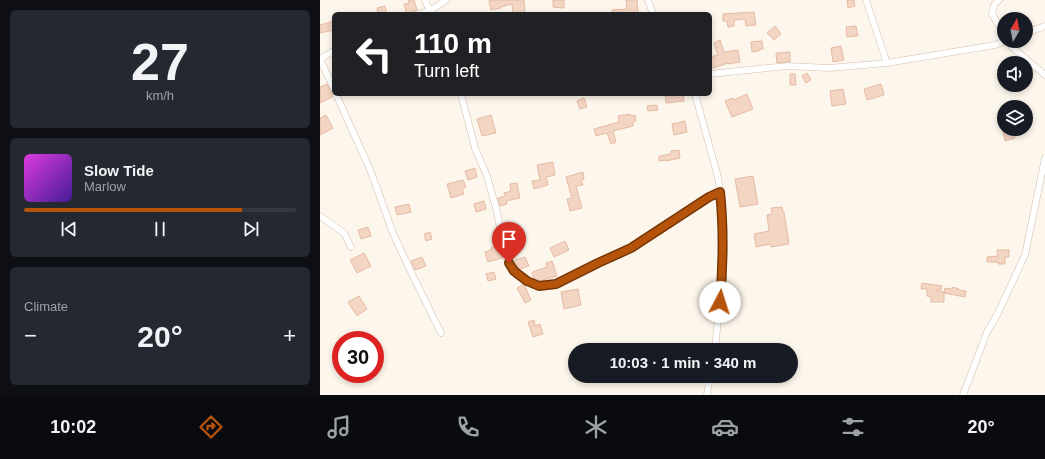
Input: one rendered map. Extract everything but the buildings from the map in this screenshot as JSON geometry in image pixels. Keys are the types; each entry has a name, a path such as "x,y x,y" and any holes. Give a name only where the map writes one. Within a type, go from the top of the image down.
{"street":[{"path":"425,0 430,12 446,0"},
{"path":"648,0 652,12"},
{"path":"866,0 887,64"},
{"path":"997,22 992,14 994,5 999,0"},
{"path":"1033,30 1045,26"},
{"path":"712,74 787,66 829,68 887,64 997,44"},
{"path":"1013,48 1045,75"},
{"path":"332,52 320,59 332,85"},
{"path":"337,96 370,172 393,233 441,333"},
{"path":"462,96 475,148 489,183 497,212 505,254 514,271 527,281 539,286 556,284 631,248 709,197 720,192"},
{"path":"696,96 718,176 722,208 722,278 716,343"},
{"path":"963,395 987,332 1025,255 1045,158"},
{"path":"320,216 344,233 351,247"},
{"path":"706,395 709,383"}],"route":[{"path":"509,263 514,271 527,281 539,286 556,284 631,248 709,197 720,192 722,208 722,278 720,302"}]}
